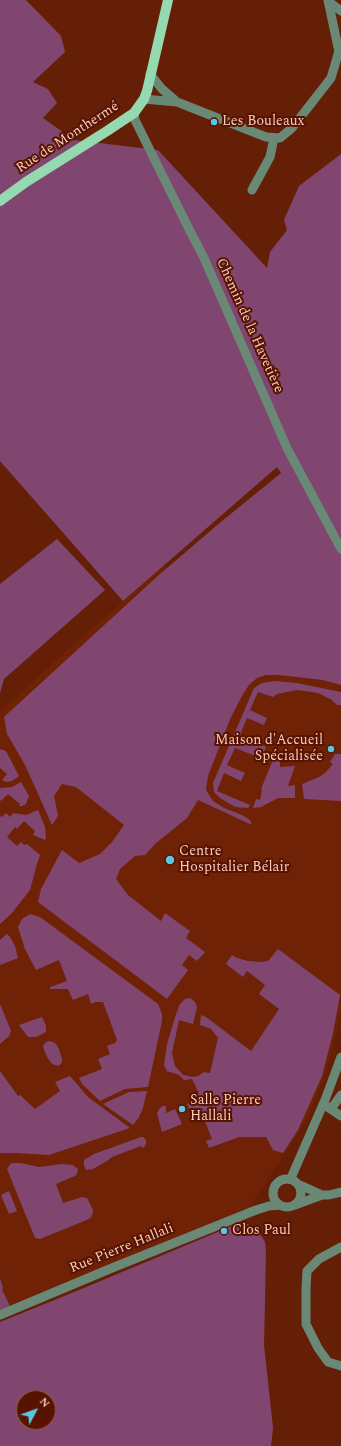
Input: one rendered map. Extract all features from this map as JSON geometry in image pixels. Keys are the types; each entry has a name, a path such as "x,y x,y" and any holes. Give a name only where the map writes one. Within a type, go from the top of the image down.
{"main road":[{"name":"Rue de Monthermé","path":"0,201 26,182 134,113 144,99 150,74 154,66 168,0"}],"street":[{"path":"328,1 341,11"},
{"path":"144,99 177,102 266,137 280,138 292,128 331,78 340,49 328,1"},
{"path":"150,74 162,89 177,102"},
{"name":"Chemin de la Havetière","path":"134,113 204,258 287,448 341,549"},
{"path":"252,190 270,157 274,138"},
{"path":"290,1178 327,1107 341,1057"},
{"path":"327,1107 341,1095"},
{"path":"327,1107 341,1116"},
{"path":"322,1195 300,1185 290,1178 279,1180 272,1189 274,1200 283,1207 294,1205 322,1195 341,1192"},
{"path":"294,1205 301,1196 300,1185"},
{"name":"Rue Pierre Hallali","path":"256,1210 267,1200 272,1189"},
{"name":"Rue Pierre Hallali","path":"0,1316 112,1268 256,1210 280,1204"},
{"path":"341,1247 319,1259 307,1271 306,1288 306,1324 318,1348 328,1362 341,1366"}],"shaded area":[{"path":"0,0 26,0 61,36 65,52 33,82 48,89 57,103 43,118 74,140 158,150 267,268 270,252 287,230 284,220 299,186 341,154 341,685 323,680 279,675 266,675 257,678 249,685 243,694 231,717 208,776 206,790 213,801 224,808 242,815 250,820 252,825 198,800 187,818 155,844 145,855 135,856 120,869 116,879 128,895 161,921 165,913 190,931 186,938 205,952 197,961 189,955 182,965 188,970 167,999 38,902 41,889 62,850 79,863 100,854 112,842 124,825 76,787 62,784 54,796 58,816 52,825 25,765 7,734 4,717 160,574 281,473 277,467 123,601 0,461"},
{"path":"57,539 105,590 4,679 0,693 0,584"},
{"name":"Centre Hospitalier Bélair","path":"164,566 341,674 341,1007 337,1028 326,1073 306,1121 253,1202 251,1212 0,1316 0,712 60,656"},
{"path":"274,681 297,683 341,692 341,705 337,705 332,700 318,693 298,690 277,694 273,697 258,692 250,710 267,718 264,725 247,718 240,735 266,747 261,758 235,748 227,765 245,773 241,781 224,773 217,791 250,805 248,808 235,807 220,798 214,792 213,783 254,688 262,683"},
{"path":"0,749 6,751 19,776 12,781 6,782 2,780 7,774 0,768"},
{"path":"335,754 341,754 341,801 304,799 302,784 325,773 333,764 330,762"},
{"path":"273,760 280,760 280,767 295,766 288,786 295,785 295,798 278,798 261,807 253,808 256,799 260,800 261,789"},
{"path":"21,782 29,796 26,804 19,806 20,804 8,794 1,801 0,800 0,788 12,787"},
{"path":"38,810 45,827 45,840 33,835 35,831 24,821 17,829 15,827 7,837 17,846 21,842 24,845 27,844 40,855 30,890 12,913 0,924 0,816 2,817 6,813 10,817 13,813 26,815"},
{"path":"30,914 40,917 158,1004 162,1014 162,1021 148,1087 125,1089 100,1101 82,1084 79,1078 102,1069 98,1059 110,1054 107,1046 115,1043 117,1040 103,1002 91,1004 88,994 73,1000 68,989 50,989 50,987 67,981 59,960 36,970 25,949 18,927 22,919"},
{"path":"7,934 15,946 18,958 0,965 0,940"},
{"path":"278,949 340,995 333,1033 322,1076 298,1130 283,1153 273,1150 266,1137 239,1137 209,1148 206,1141 212,1139 201,1111 191,1114 187,1104 192,1102 190,1097 199,1093 192,1079 184,1080 179,1075 167,1071 164,1065 167,1044 176,1014 180,1004 185,999 190,998 195,1002 197,1007 193,1024 179,1020 172,1053 175,1066 183,1075 192,1077 198,1076 204,1072 210,1073 218,1038 211,1029 200,1025 201,1015 206,1017 251,1051 279,1009 259,994 265,985 247,971 243,977 226,964 232,955 248,961 268,961"},
{"path":"0,1004 11,1031 9,1036 0,1044"},
{"path":"42,1017 46,1026 46,1032 36,1037 28,1037 19,1025"},
{"path":"48,1041 56,1044 59,1049 62,1063 58,1066 52,1064 43,1047"},
{"path":"0,1071 18,1096 20,1095 35,1109 60,1091 55,1082 70,1076 88,1097 130,1128 49,1155 0,1153"},
{"path":"147,1091 143,1108 133,1125 103,1104 129,1092"},
{"path":"163,1106 166,1106 166,1113 175,1109 182,1124 162,1132 157,1113"},
{"path":"141,1137 146,1140 144,1147 142,1148 141,1146 112,1157 93,1169 86,1170 84,1160 94,1154"},
{"path":"11,1163 21,1163 39,1167 62,1164 73,1165 78,1169 77,1174 56,1184 63,1203 82,1197 87,1198 93,1210 92,1216 89,1219 40,1239 35,1238 7,1169"},
{"path":"9,1191 17,1211 9,1214 1,1195"},
{"path":"244,1221 260,1234 265,1242 264,1345 273,1428 271,1446 0,1446 0,1322"},
{"path":"0,1278 3,1288 2,1290 10,1306 0,1310"}],"place":[{"name":"Les Bouleaux","path":"214,122"},
{"name":"Maison d'Accueil Spécialisée","path":"331,749"},
{"name":"Centre Hospitalier Bélair","path":"170,860"},
{"name":"Salle Pierre Hallali","path":"182,1109"},
{"name":"Clos Paul","path":"224,1231"}]}
